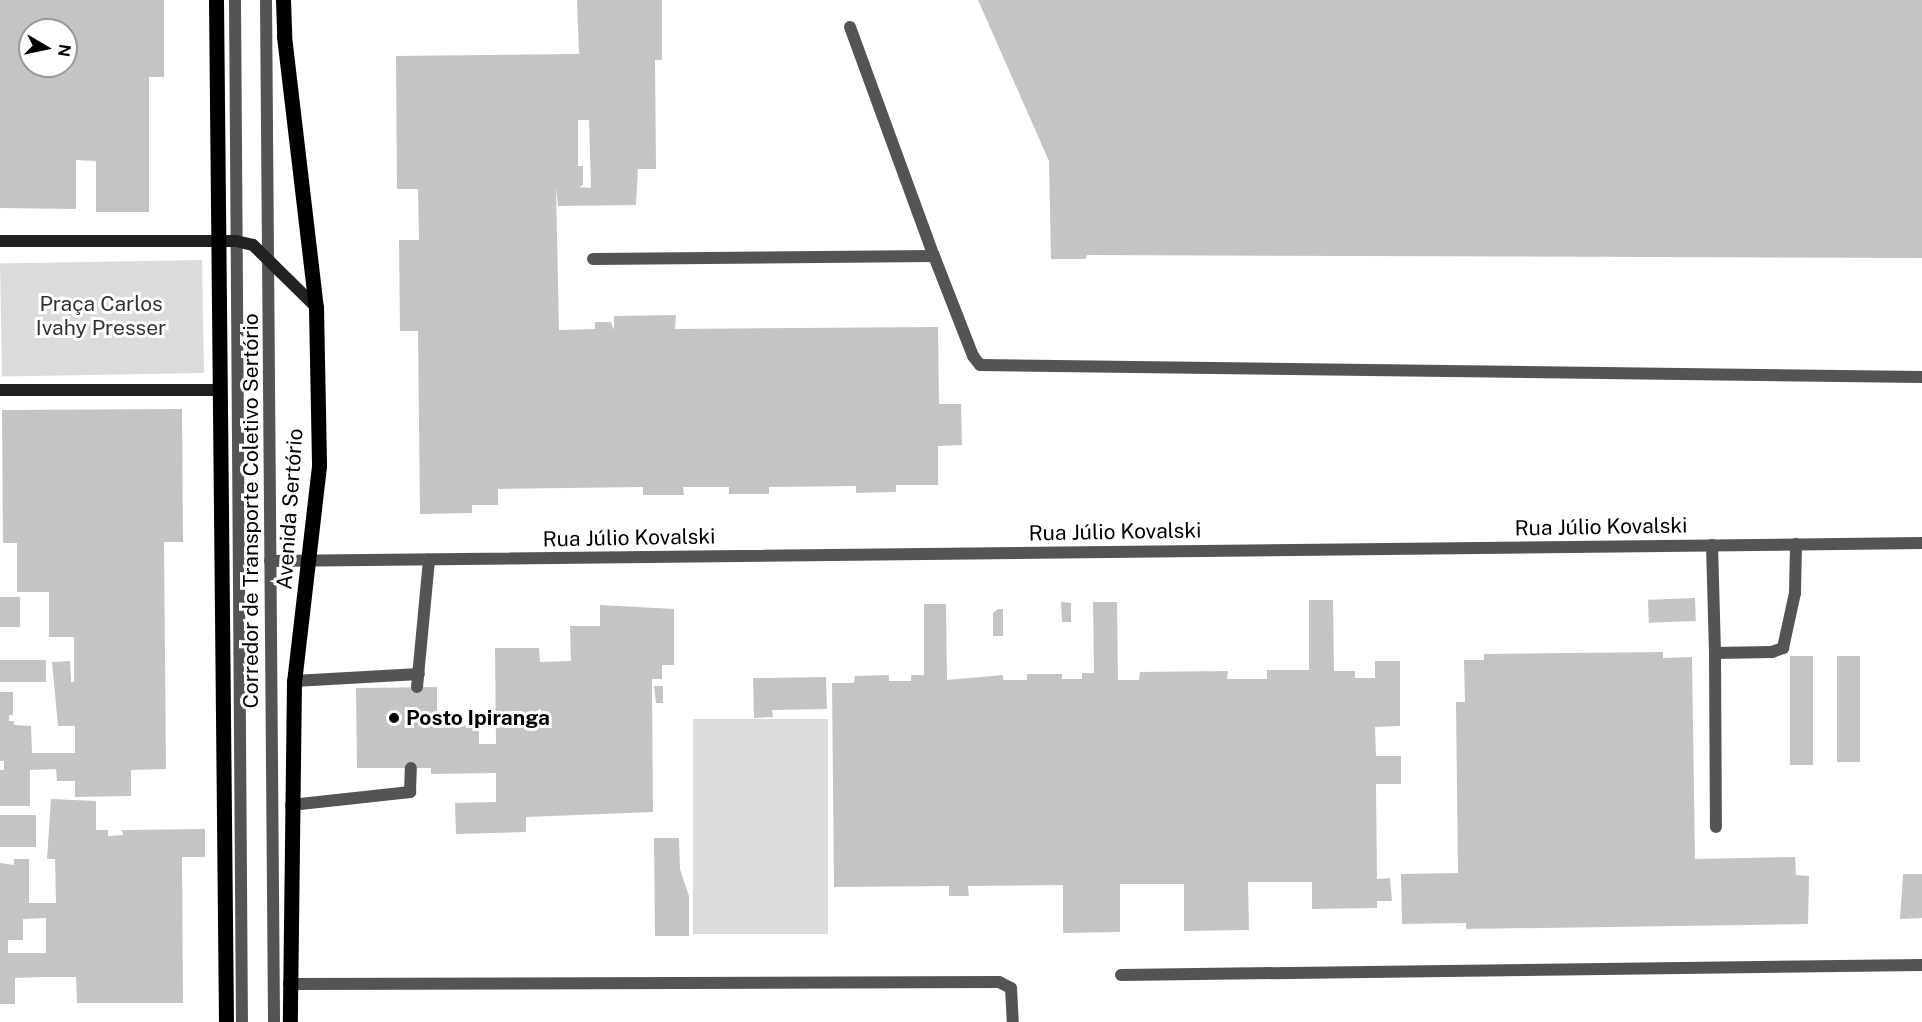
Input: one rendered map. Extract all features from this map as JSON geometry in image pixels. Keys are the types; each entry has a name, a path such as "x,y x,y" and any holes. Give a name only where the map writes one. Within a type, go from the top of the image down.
{"main road":[{"path":"216,0 217,390 226,1022"},
{"name":"Avenida Sertório","path":"283,0 284,36 316,307 319,466 294,681 290,1022"},
{"path":"0,241 216,239 236,241 253,245 316,307"},
{"path":"0,390 217,390"}],"lane":[{"name":"Corredor de Transporte Coletivo Sertório","path":"235,0 242,1022"},
{"name":"Corredor de Transporte Coletivo Sertório","path":"266,0 274,1022"},
{"path":"850,27 975,361 986,366 1922,376"},
{"path":"593,259 934,256"},
{"name":"Rua Júlio Kovalski","path":"270,561 1922,543"},
{"path":"1715,653 1772,652 1783,648 1795,592 1796,544"},
{"path":"1712,545 1716,828"},
{"path":"417,687 429,560"},
{"path":"294,681 419,674"},
{"path":"291,805 410,792 411,768"},
{"path":"1121,975 1922,965"},
{"path":"290,984 999,982 1011,988 1013,1022"}],"green space":[{"name":"Praça Carlos Ivahy Presser","path":"202,260 204,373 2,377 0,264"},
{"path":"693,719 828,719 828,934 693,934"}],"building":[{"path":"0,0 164,0 164,77 149,77 149,212 96,212 96,161 76,160 76,209 0,208"},
{"path":"577,0 662,0 662,60 655,60 656,169 638,169 636,205 558,206 556,186 559,330 595,329 595,322 611,322 614,330 614,316 676,315 675,329 938,327 939,404 961,404 962,445 938,446 938,485 896,485 896,492 856,493 856,486 769,487 769,494 729,494 729,487 683,487 684,495 643,495 643,487 498,489 498,505 472,505 472,513 420,514 418,331 400,331 399,240 419,240 418,189 397,189 396,56 579,54","holes":["578,120 589,120 591,188 579,187 583,185 583,166 578,166"]},
{"path":"978,0 1922,0 1922,258 1087,255 1086,259 1051,259 1049,161"},
{"path":"182,409 183,542 164,542 166,769 131,770 131,796 75,797 75,781 57,781 56,769 30,770 30,806 0,806 0,770 4,770 4,761 0,761 0,692 13,692 13,715 9,715 9,721 14,721 14,725 31,726 32,753 75,753 75,726 58,726 52,662 70,661 71,682 74,682 74,637 49,637 49,592 17,592 17,543 3,543 2,410"},
{"path":"0,597 20,597 20,627 0,627"},
{"path":"1695,598 1696,621 1649,623 1648,600"},
{"path":"1309,600 1333,600 1334,671 1355,671 1355,678 1375,678 1375,661 1400,661 1400,726 1375,727 1376,756 1401,756 1401,784 1376,784 1377,879 1390,878 1392,901 1377,901 1377,908 1312,909 1312,882 1248,882 1249,930 1184,931 1184,884 1120,884 1120,932 1063,933 1063,885 968,886 969,896 949,896 949,886 834,887 832,683 854,683 855,676 889,675 889,681 911,681 911,675 924,675 924,604 946,604 947,680 1003,675 1003,680 1027,680 1027,674 1062,674 1062,679 1082,679 1082,673 1094,673 1093,602 1117,602 1118,680 1139,680 1140,672 1228,671 1227,679 1267,679 1267,670 1309,670"},
{"path":"1061,602 1071,603 1071,622 1062,622"},
{"path":"600,605 674,609 674,665 662,665 662,679 652,679 653,812 526,817 526,832 456,834 455,803 496,802 496,773 431,774 431,768 357,768 356,688 437,687 437,728 479,725 479,744 496,744 495,648 539,648 540,662 571,661 570,626 600,626"},
{"path":"998,609 1003,609 1003,636 993,636 993,613"},
{"path":"1663,652 1663,658 1692,657 1695,859 1795,857 1796,875 1809,876 1808,924 1466,929 1466,923 1402,924 1401,874 1458,873 1456,702 1465,702 1464,660 1484,660 1484,654"},
{"path":"1790,656 1813,656 1813,765 1790,765"},
{"path":"1837,656 1860,656 1860,762 1837,762"},
{"path":"0,660 46,660 46,682 0,682"},
{"path":"826,677 827,709 772,710 773,717 754,718 753,678"},
{"path":"654,686 663,686 663,703 656,703"},
{"path":"51,799 96,801 96,830 108,830 108,836 123,835 122,830 205,829 205,857 182,857 183,1003 77,1003 76,977 41,977 15,978 15,1004 0,1004 0,863 14,865 14,859 29,859 29,903 56,903 55,859 47,859","holes":["46,918 46,953 8,953 8,940 23,940 23,919"]},
{"path":"0,815 36,815 36,847 0,847"},
{"path":"654,838 679,838 680,869 689,896 689,936 655,936"},
{"path":"1903,874 1922,874 1922,918 1900,919"}],"place":[{"name":"Posto Ipiranga","path":"394,718"}]}
